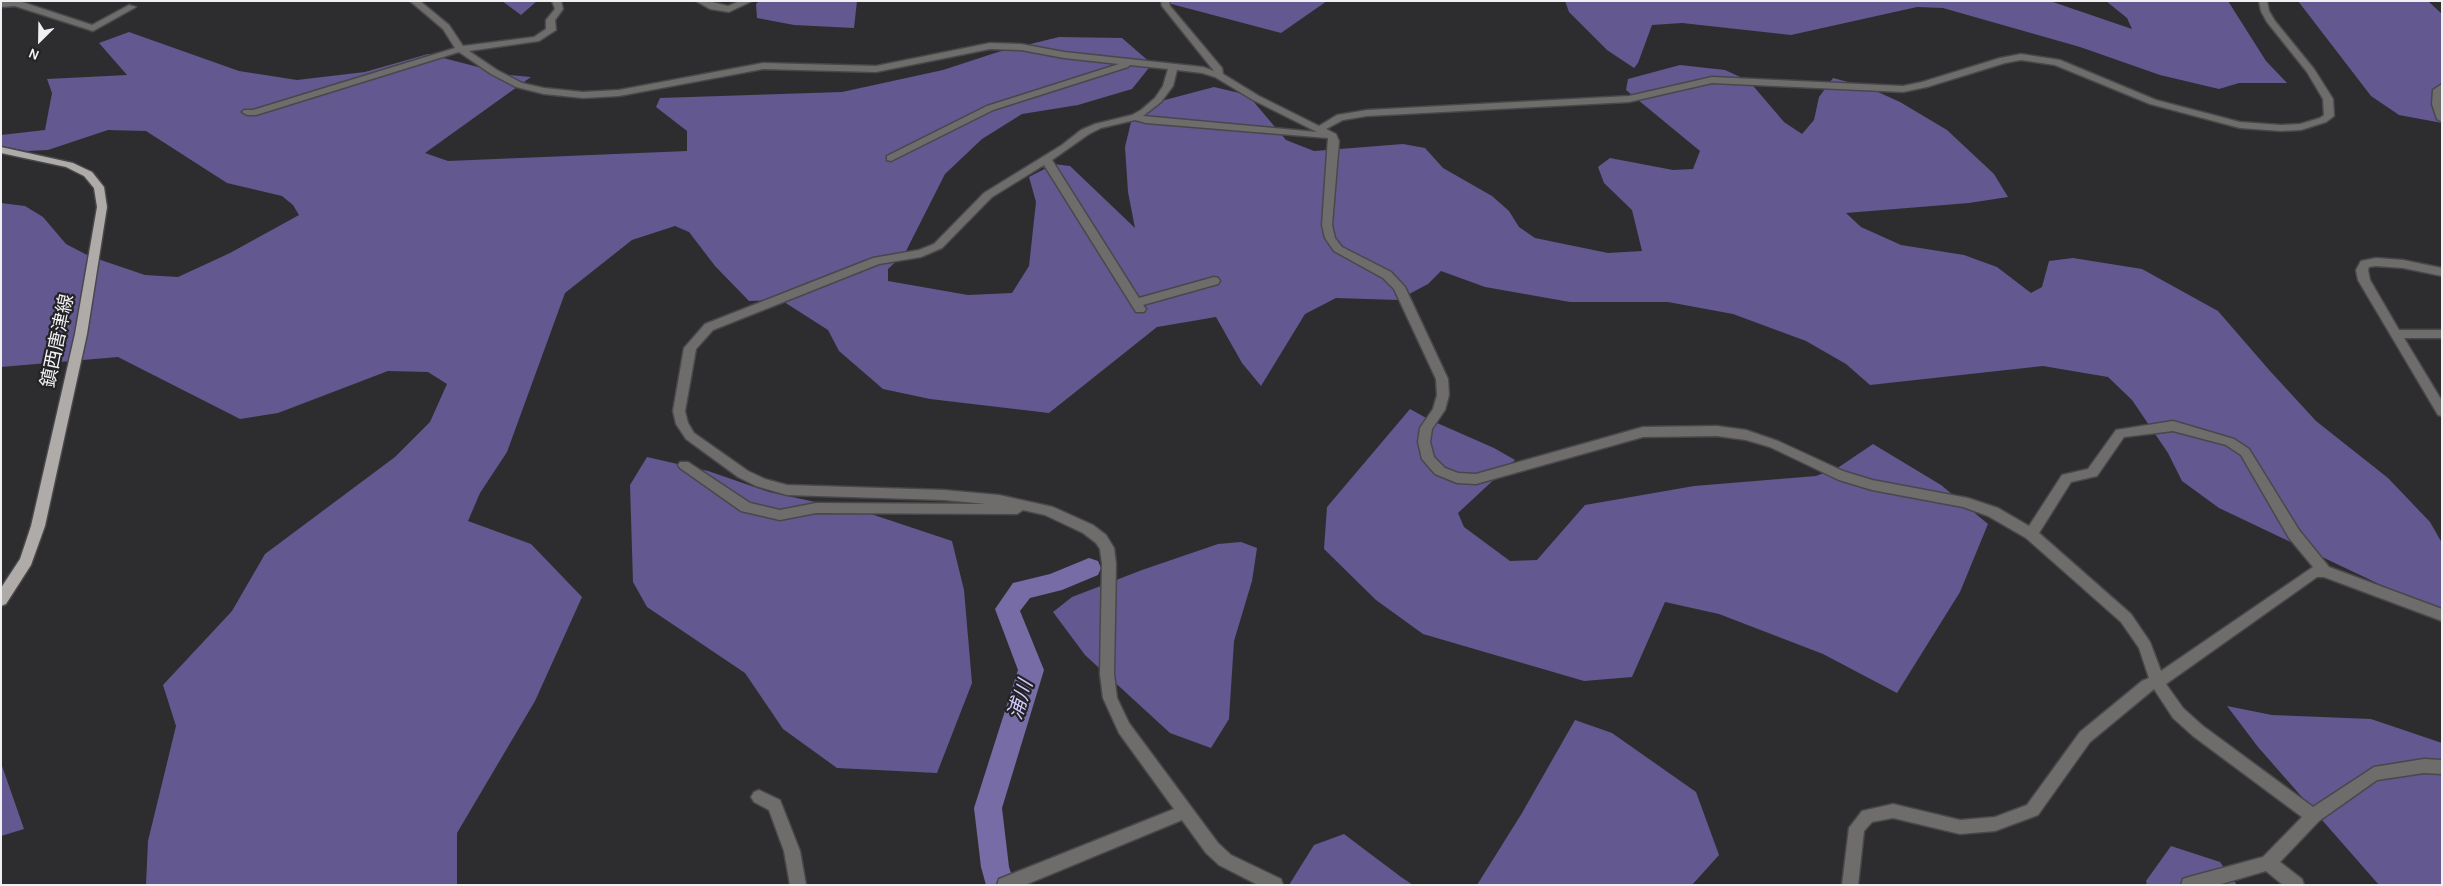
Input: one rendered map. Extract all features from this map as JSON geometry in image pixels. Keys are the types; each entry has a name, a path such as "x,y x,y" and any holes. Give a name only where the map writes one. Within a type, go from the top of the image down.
{"main road":[{"name":"鎮西唐津線","path":"1,150 69,165 88,174 99,187 102,207 81,334 38,526 26,561 1,600"}],"street":[{"path":"414,1 446,27 460,49 473,59 519,85 544,91 583,94 619,92 763,66 876,69 990,46 1021,47 1064,55 1203,70 1218,75 1256,98 1332,136 1334,141 1327,225 1330,238 1338,249 1388,275 1399,287 1442,378 1443,395 1439,410 1426,428 1424,442 1428,459 1440,471 1457,478 1476,479 1643,432 1717,431 1746,435 1774,444 1839,475 1872,486 1963,502 1994,512 2031,534 2126,618 2144,646 2157,682 2178,713 2198,731 2313,816"},
{"path":"246,112 253,113 460,49 536,39 551,30 550,20 559,9 559,4 556,1"},
{"path":"700,1 713,7 729,9 748,1"},
{"path":"1165,1 1172,13 1219,70 1218,75"},
{"path":"1320,129 1340,117 1367,113 1612,101 1629,99 1712,80 1903,89 1924,85 2003,60 2021,58 2057,62 2138,97 2240,125 2281,128 2301,127 2323,120 2329,116 2328,99 2311,71 2271,22 2265,11 2264,1"},
{"path":"1,4 15,3 51,12 93,28 132,7"},
{"path":"891,158 990,108 1130,63"},
{"path":"1173,68 1168,86 1158,100 1135,117 1098,126 1085,132 988,195 938,246 921,253 877,261 709,327 690,348 679,411 682,424 690,436 743,474 761,483 787,490 944,495 999,500 1028,505 1088,529 1101,539 1107,548 1109,564 1107,674 1110,698 1124,728 1212,848 1225,860 1275,885"},
{"path":"2442,87 2438,90 2437,104 2442,120"},
{"path":"1135,117 1146,120 1332,136"},
{"path":"1046,159 1138,306 1214,281"},
{"path":"2442,272 2403,264 2376,262 2365,264 2362,270 2364,280 2442,412"},
{"path":"2395,334 2442,334"},
{"path":"2031,534 2068,478 2092,473 2120,433 2173,426 2230,442 2245,452 2294,534 2324,571"},
{"path":"684,465 746,507 780,515 816,508 1019,509 1028,505"},
{"path":"1850,885 1857,828 1868,816 1893,811 1960,827 1995,824 2032,810 2085,737 2147,685 2157,682 2314,572 2324,571 2442,616"},
{"path":"2189,885 2268,863 2313,816 2374,774 2424,766 2442,767"},
{"path":"759,797 775,805 792,851 798,885"},
{"path":"1005,885 1184,812"},
{"path":"2268,863 2296,885"}],"shaded area":[{"path":"502,1 537,1 521,15"},
{"path":"759,1 857,1 854,28 794,25 757,18 756,4"},
{"path":"1160,1 1327,1 1281,33"},
{"path":"1565,1 2050,1 2132,29 2127,18 2106,1 2228,1 2266,61 2287,83 2239,83 2219,89 2160,75 2080,47 1943,8 1917,7 1791,35 1682,23 1652,25 1638,63 1634,68 1607,50 1569,12"},
{"path":"2298,1 2428,1 2442,14 2442,123 2399,115 2371,96"},
{"path":"129,32 239,71 297,80 365,72 428,54 509,75 531,77 425,153 448,161 687,151 687,131 656,107 660,98 842,92 943,70 998,52 1059,37 1122,38 1152,64 1132,89 1078,105 1022,114 982,139 945,174 905,253 888,269 888,281 968,295 1012,293 1029,266 1036,202 1029,177 1054,164 1070,166 1135,228 1128,192 1125,147 1132,118 1161,101 1214,87 1248,95 1286,140 1314,151 1403,144 1425,148 1443,168 1492,196 1509,211 1519,227 1535,238 1608,253 1642,251 1632,210 1604,183 1598,167 1610,158 1673,170 1693,169 1700,151 1626,90 1628,79 1680,65 1725,70 1749,81 1784,122 1802,134 1814,120 1819,97 1833,78 1867,87 1900,102 1947,130 1994,174 2008,197 1969,203 1846,213 1861,227 1901,245 1964,255 1997,267 2031,293 2042,287 2049,261 2073,258 2142,269 2218,311 2316,421 2388,478 2430,522 2442,543 2442,614 2219,508 2182,481 2168,453 2132,400 2108,377 2043,366 1870,385 1846,364 1806,341 1733,314 1668,302 1570,302 1485,287 1441,271 1428,284 1398,300 1336,298 1305,314 1261,386 1242,363 1216,317 1157,327 1049,413 930,399 883,389 839,351 828,330 781,300 749,301 715,266 689,232 675,226 632,240 565,293 507,452 480,493 468,521 531,544 582,597 535,701 457,833 457,885 146,885 148,841 176,726 163,685 232,611 265,554 395,457 430,422 447,384 428,372 388,371 278,413 240,419 118,357 1,367 1,203 25,206 43,217 66,244 89,256 145,275 178,277 230,253 299,215 293,205 282,196 227,183 146,131 108,130 48,150 27,151 1,146 1,135 45,130 52,93 47,79 127,75 99,43"},
{"path":"1410,409 1494,448 1515,460 1458,513 1464,527 1510,561 1537,560 1585,505 1694,486 1816,476 1839,467 1873,444 1941,485 1988,524 1960,592 1897,693 1823,654 1719,614 1665,602 1632,677 1584,681 1423,634 1376,600 1324,549 1327,507"},
{"path":"647,457 708,471 769,492 871,514 952,541 964,590 972,683 937,773 837,768 783,729 745,673 647,607 633,582 630,485"},
{"path":"1241,542 1257,548 1252,581 1234,641 1229,719 1211,748 1170,733 1085,655 1053,612 1072,597 1142,570 1218,544"},
{"path":"2227,706 2272,715 2371,719 2442,743 2442,885 2379,885 2258,747"},
{"path":"1575,720 1612,733 1696,792 1719,855 1692,885 1477,885 1522,813"},
{"path":"1,763 24,829 1,836"},
{"path":"1344,834 1413,885 1289,885 1314,845"},
{"path":"2171,846 2220,862 2237,885 2147,885 2146,881"}],"waterway":[{"name":"浦川","path":"1001,885 995,867 988,808 1031,670 1007,609 1022,590 1053,583 1089,568"}]}
